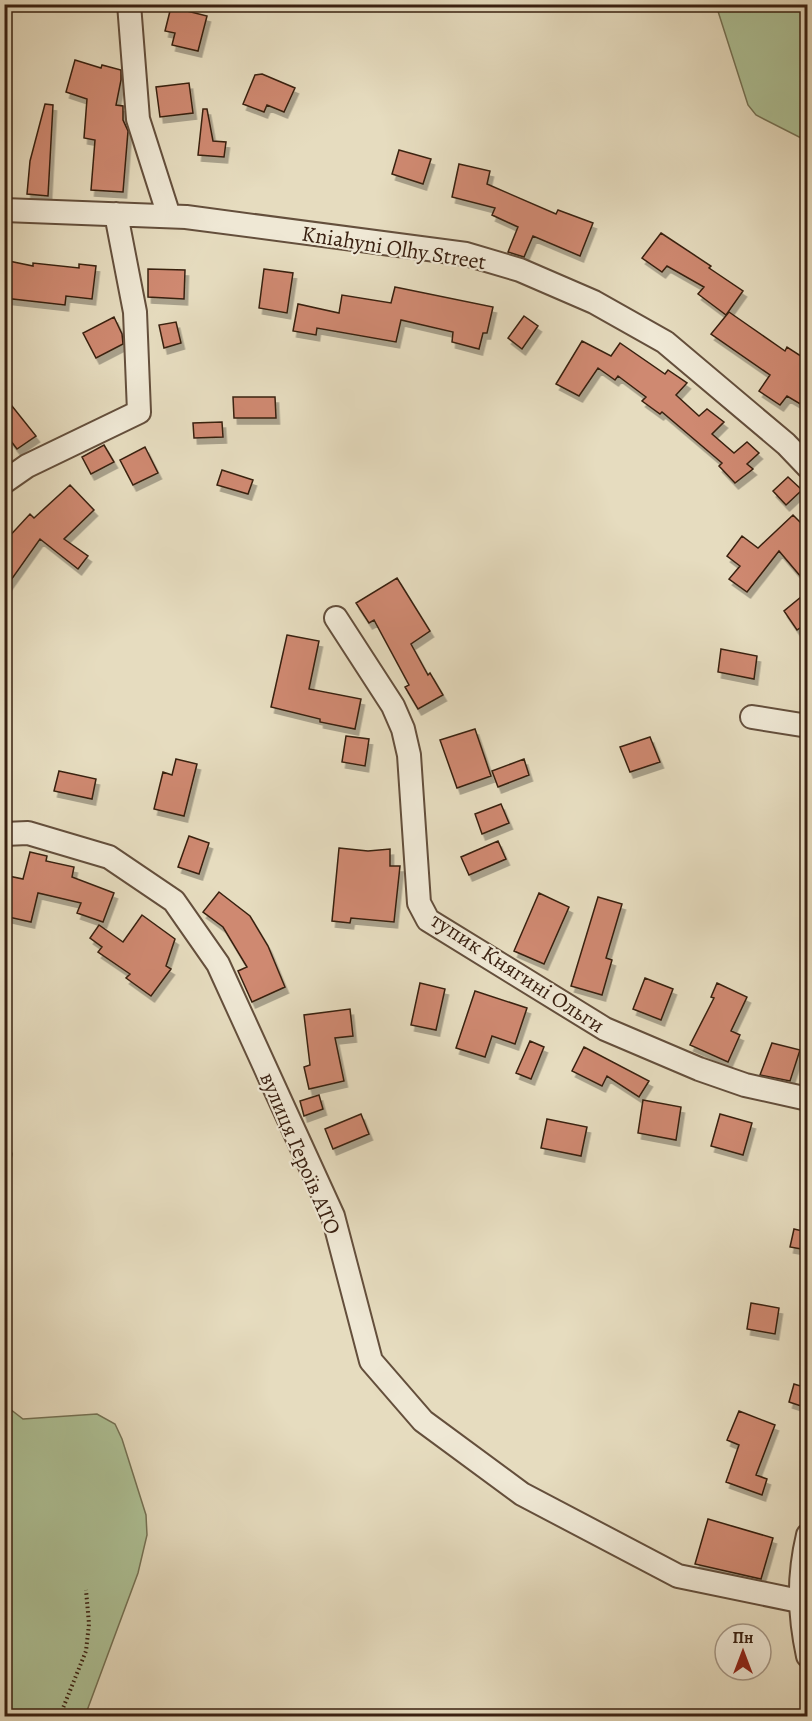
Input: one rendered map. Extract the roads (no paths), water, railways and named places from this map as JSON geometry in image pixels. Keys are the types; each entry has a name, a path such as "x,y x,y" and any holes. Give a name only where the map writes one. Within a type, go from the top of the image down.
{"street":[{"path":"129,4 138,119 169,216"},
{"name":"Kniahyni Olhy Street","path":"4,210 169,216 466,254 520,270 594,302 665,342 786,444 807,467"},
{"path":"4,482 27,466 138,412 135,312 116,214"},
{"name":"тупик Княгині Ольги","path":"336,618 393,706 403,729 409,755 419,903 428,920 605,1029 663,1055 736,1082 807,1099"},
{"path":"752,717 807,726"},
{"name":"вулиця Героїв АТО","path":"4,834 28,833 109,857 174,901 218,963 333,1216 371,1362 423,1421 522,1494 678,1576 799,1601"},
{"path":"807,1535 800,1571 799,1601 807,1656"}]}
